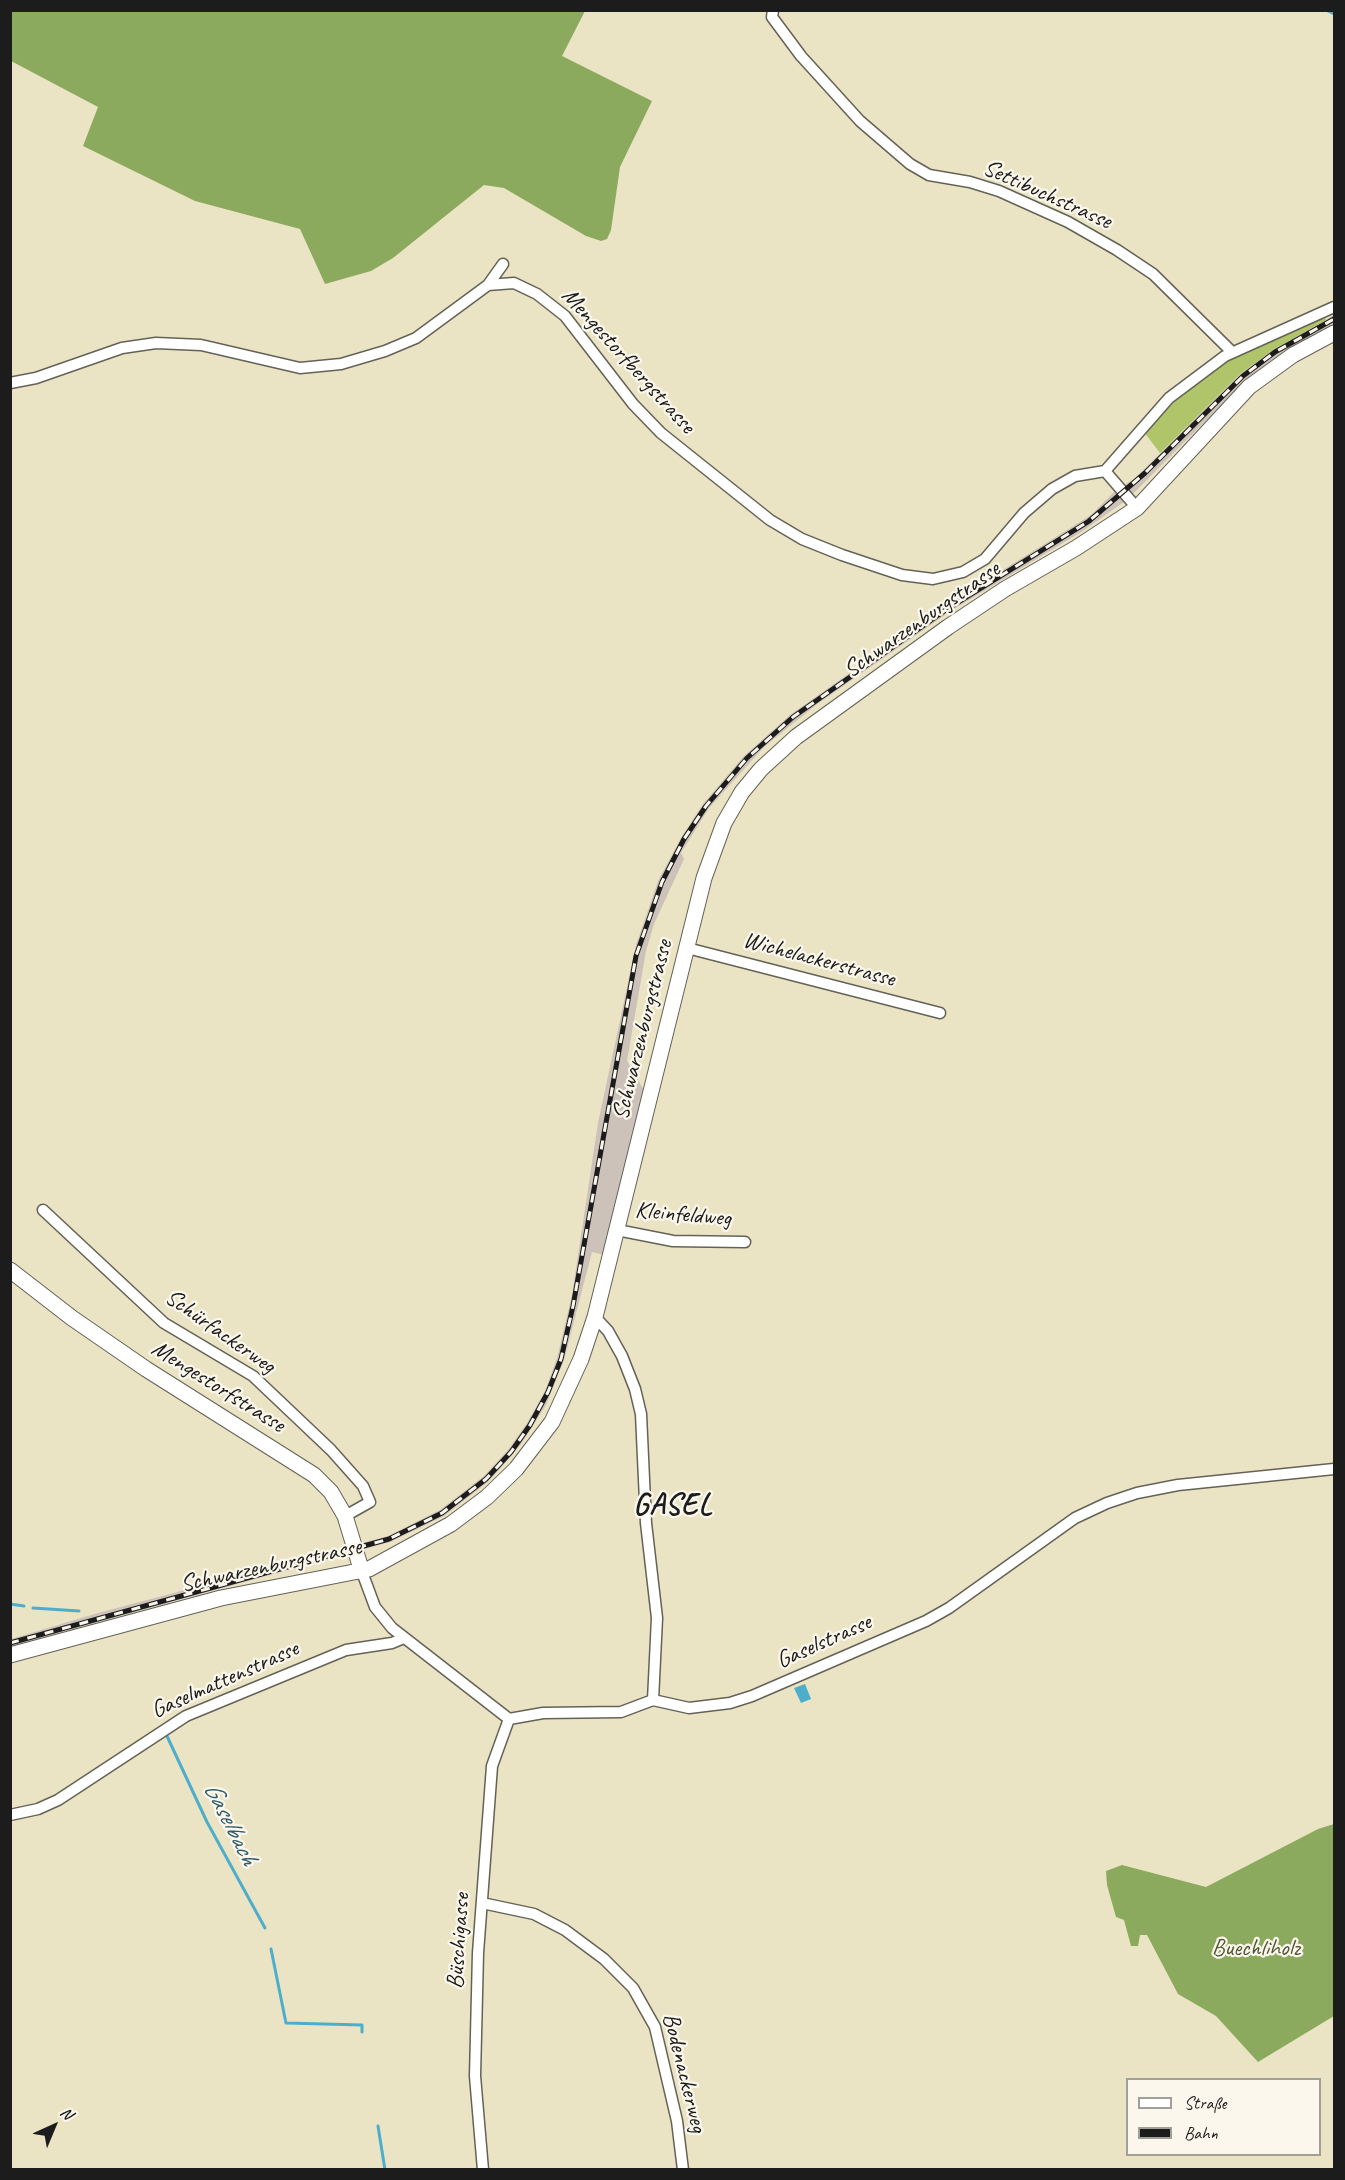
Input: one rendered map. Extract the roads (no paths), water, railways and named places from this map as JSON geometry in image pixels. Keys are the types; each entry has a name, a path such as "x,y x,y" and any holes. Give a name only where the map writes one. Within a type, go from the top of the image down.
{"main road":[{"name":"Schwarzenburgstrasse","path":"10,1655 221,1598 362,1572 388,1561 451,1524 487,1497 516,1469 539,1441 562,1403 594,1317 704,878 724,823 742,792 771,759 815,723 976,607 1083,544 1137,508 1249,387 1293,355 1335,333"},
{"name":"Mengestorfstrasse","path":"10,1270 72,1318 146,1369 314,1475 331,1492 345,1516 362,1572"}],"street":[{"name":"Settibuchstrasse","path":"773,10 772,17 801,56 860,121 910,164 929,175 970,182 999,191 1068,222 1117,250 1152,274 1232,351"},
{"path":"10,383 36,378 122,348 156,343 201,345 300,368 341,364 385,351 416,338 488,285 503,264 504,272 514,283"},
{"path":"488,285 514,283"},
{"name":"Mengestorfbergstrasse","path":"514,283 537,294 565,316 646,418 679,449 748,504 802,539 879,568 926,579 963,572 985,559 1037,500 1075,476 1105,471"},
{"path":"1137,508 1105,471 1169,398 1232,351 1335,308"},
{"name":"Wichelackerstrasse","path":"687,948 940,1013"},
{"name":"Schürfackerweg","path":"43,1209 164,1323 253,1376 331,1450 357,1479 370,1502 345,1516"},
{"name":"Kleinfeldweg","path":"617,1230 673,1241 745,1242"},
{"path":"362,1572 378,1612 404,1638 509,1719 543,1713 621,1712 653,1700 657,1615 646,1523 641,1414 635,1389 622,1356 608,1331 594,1317"},
{"name":"Gaselstrasse","path":"653,1700 685,1708 730,1703 841,1660 949,1608 1075,1518 1107,1503 1137,1493 1178,1485 1335,1469"},
{"name":"Gaselmattenstrasse","path":"10,1815 38,1809 58,1800 186,1716 346,1650 392,1643 404,1638"},
{"name":"Büschigasse","path":"483,2169 476,2096 475,2024 492,1766 509,1719"},
{"name":"Bodenackerweg","path":"482,1903 534,1914 565,1930 599,1955 633,1988 655,2027 677,2121 683,2169"}],"water":[{"path":"805,1684 811,1699 801,1703 794,1688"}],"waterway":[{"path":"1326,10 1334,14"},
{"name":"Gaselbach","path":"10,1604 24,1606"},
{"name":"Gaselbach","path":"33,1608 79,1611"},
{"name":"Gaselbach","path":"166,1734 207,1822 265,1928"},
{"name":"Gaselbach","path":"271,1949 286,2023 362,2025 362,2032"},
{"name":"Gaselbach","path":"378,2126 385,2170"}],"railway":[{"path":"10,1643 389,1539 442,1513 486,1479 511,1452 530,1425 548,1392 561,1359 573,1306 636,956 662,882 684,839 706,806 747,758 793,717 947,609 1089,521 1145,473 1243,376 1275,352 1334,319"}],"district":[{"name":"GASEL","path":"673,1506"}],"park label":[{"name":"Buechliholz","path":"1256,1949"}]}
